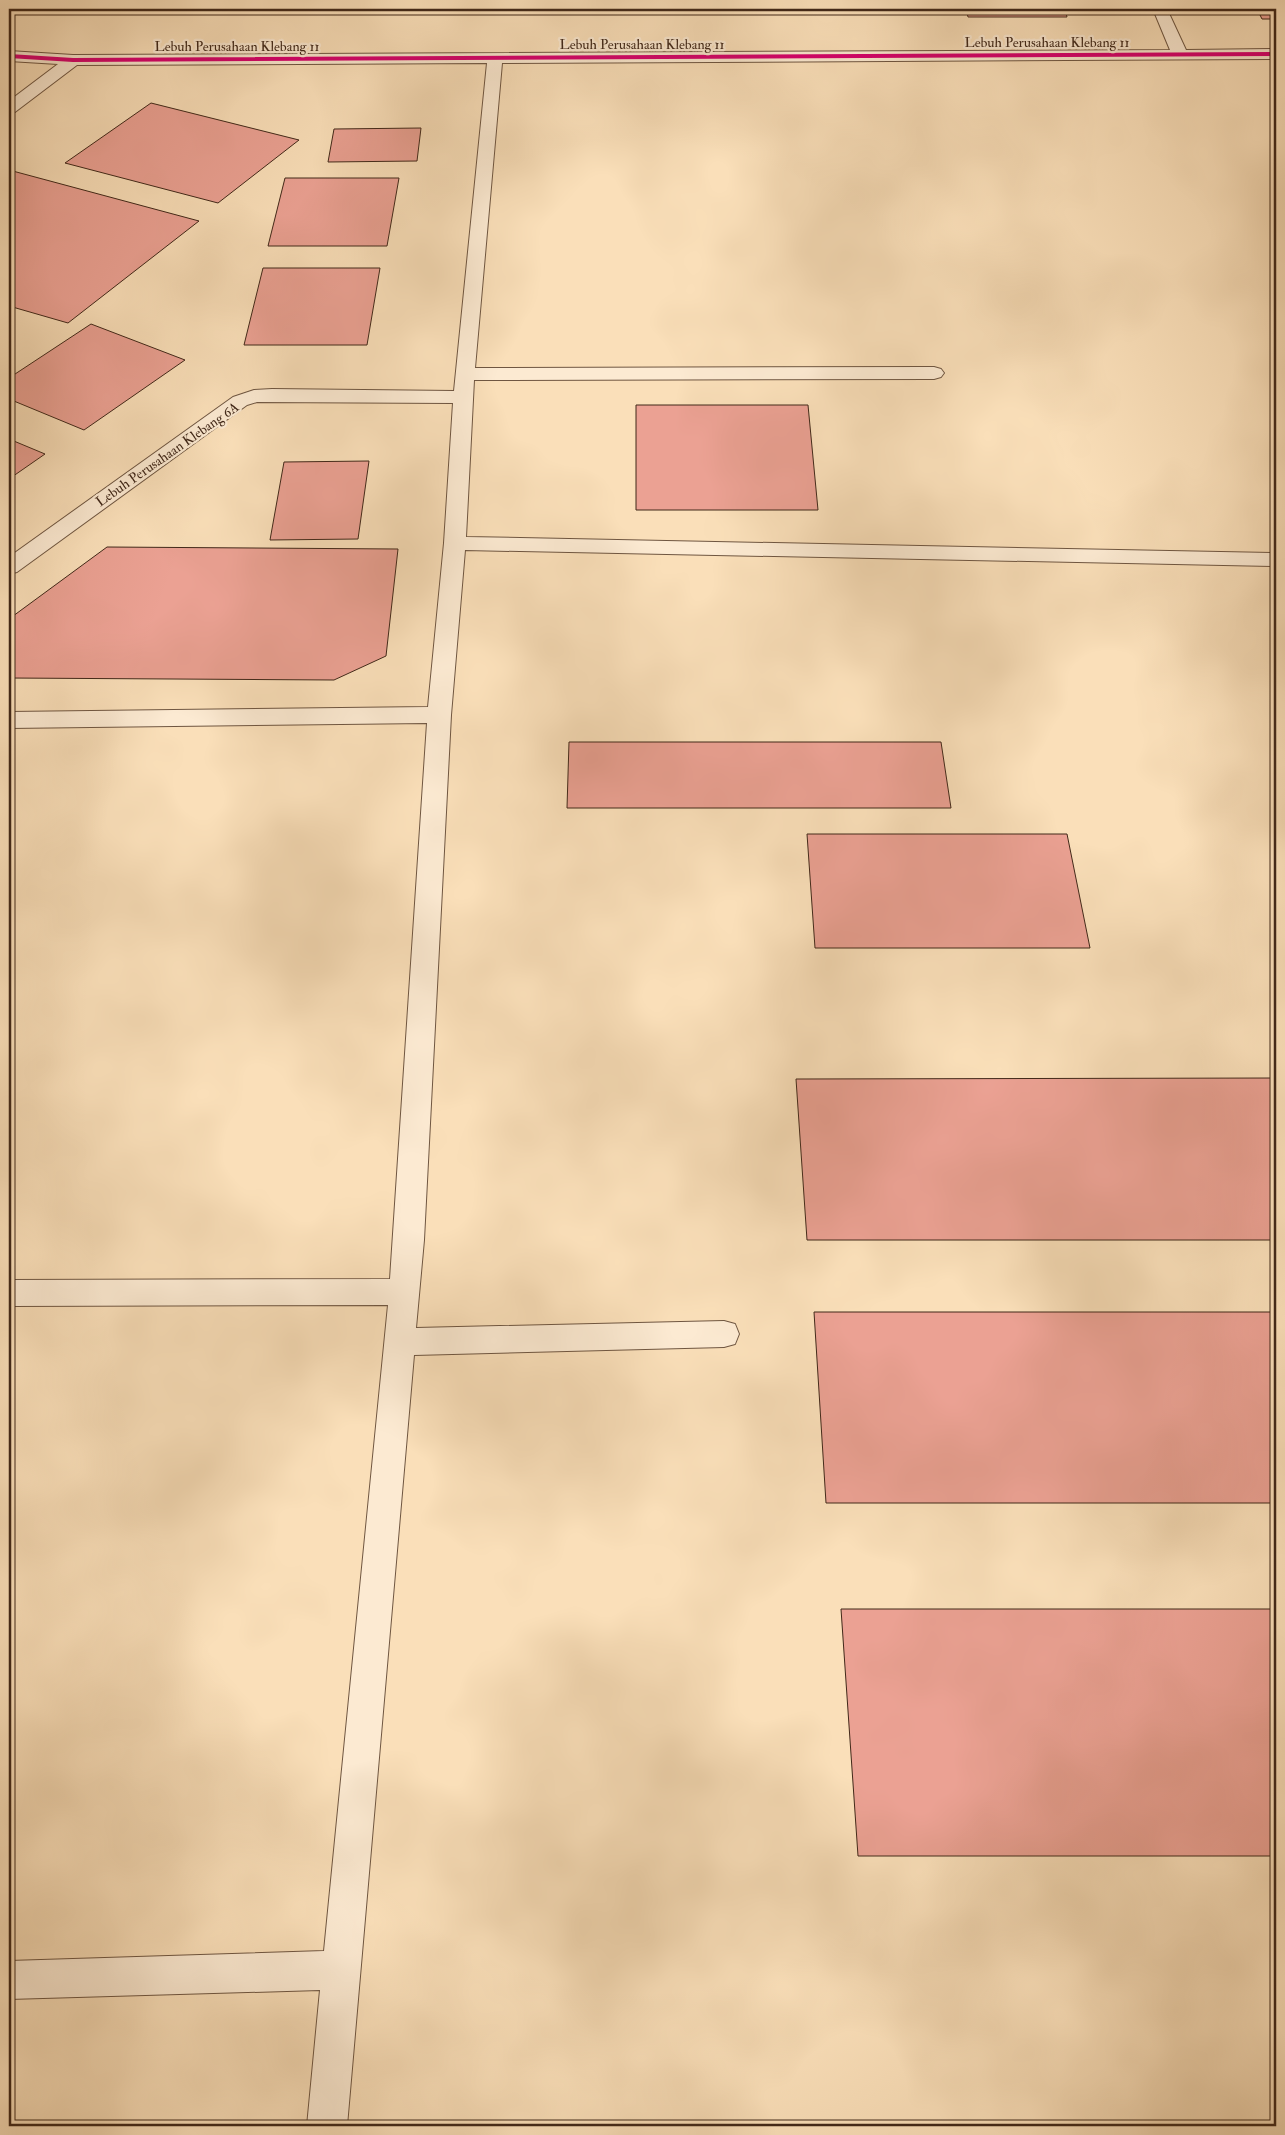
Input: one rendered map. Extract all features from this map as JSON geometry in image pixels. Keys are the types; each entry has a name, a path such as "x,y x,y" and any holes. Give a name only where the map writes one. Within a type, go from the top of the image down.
{"street":[{"path":"1160,9 1180,54"},
{"name":"Lebuh Perusahaan Klebang 11","path":"9,56 73,60 1276,54"},
{"path":"327,2126 410,1240 439,715 455,543 464,386 495,57"},
{"path":"9,109 73,60"},
{"name":"Lebuh Perusahaan Klebang 6A","path":"9,567 240,401 254,396 464,386 934,373"},
{"path":"455,543 1273,560"},
{"path":"9,720 439,715"},
{"path":"9,1293 405,1292"},
{"path":"400,1342 724,1334"},
{"path":"9,1980 342,1970"}],"building":[{"path":"966,9 1065,9 1067,17 968,17"},
{"path":"1257,9 1276,9 1276,19 1262,19"},
{"path":"151,103 299,140 218,203 65,163"},
{"path":"421,128 417,161 328,162 334,129"},
{"path":"9,170 199,221 68,323 9,306"},
{"path":"285,178 399,178 387,246 268,246"},
{"path":"263,268 380,268 367,345 244,345"},
{"path":"91,324 185,360 84,430 9,399 9,378"},
{"path":"636,405 808,405 818,510 636,510"},
{"path":"9,439 45,454 9,479"},
{"path":"369,461 358,539 270,540 284,462"},
{"path":"107,547 398,549 386,656 334,680 9,678 9,619"},
{"path":"569,742 941,742 951,808 567,808"},
{"path":"807,834 1067,834 1090,948 815,948"},
{"path":"1276,1078 1276,1240 807,1240 796,1079"},
{"path":"814,1312 1276,1312 1276,1503 826,1503"},
{"path":"841,1609 1276,1609 1276,1856 858,1856"}],"cycle path":[{"path":"9,56 73,60 1276,54"}]}
